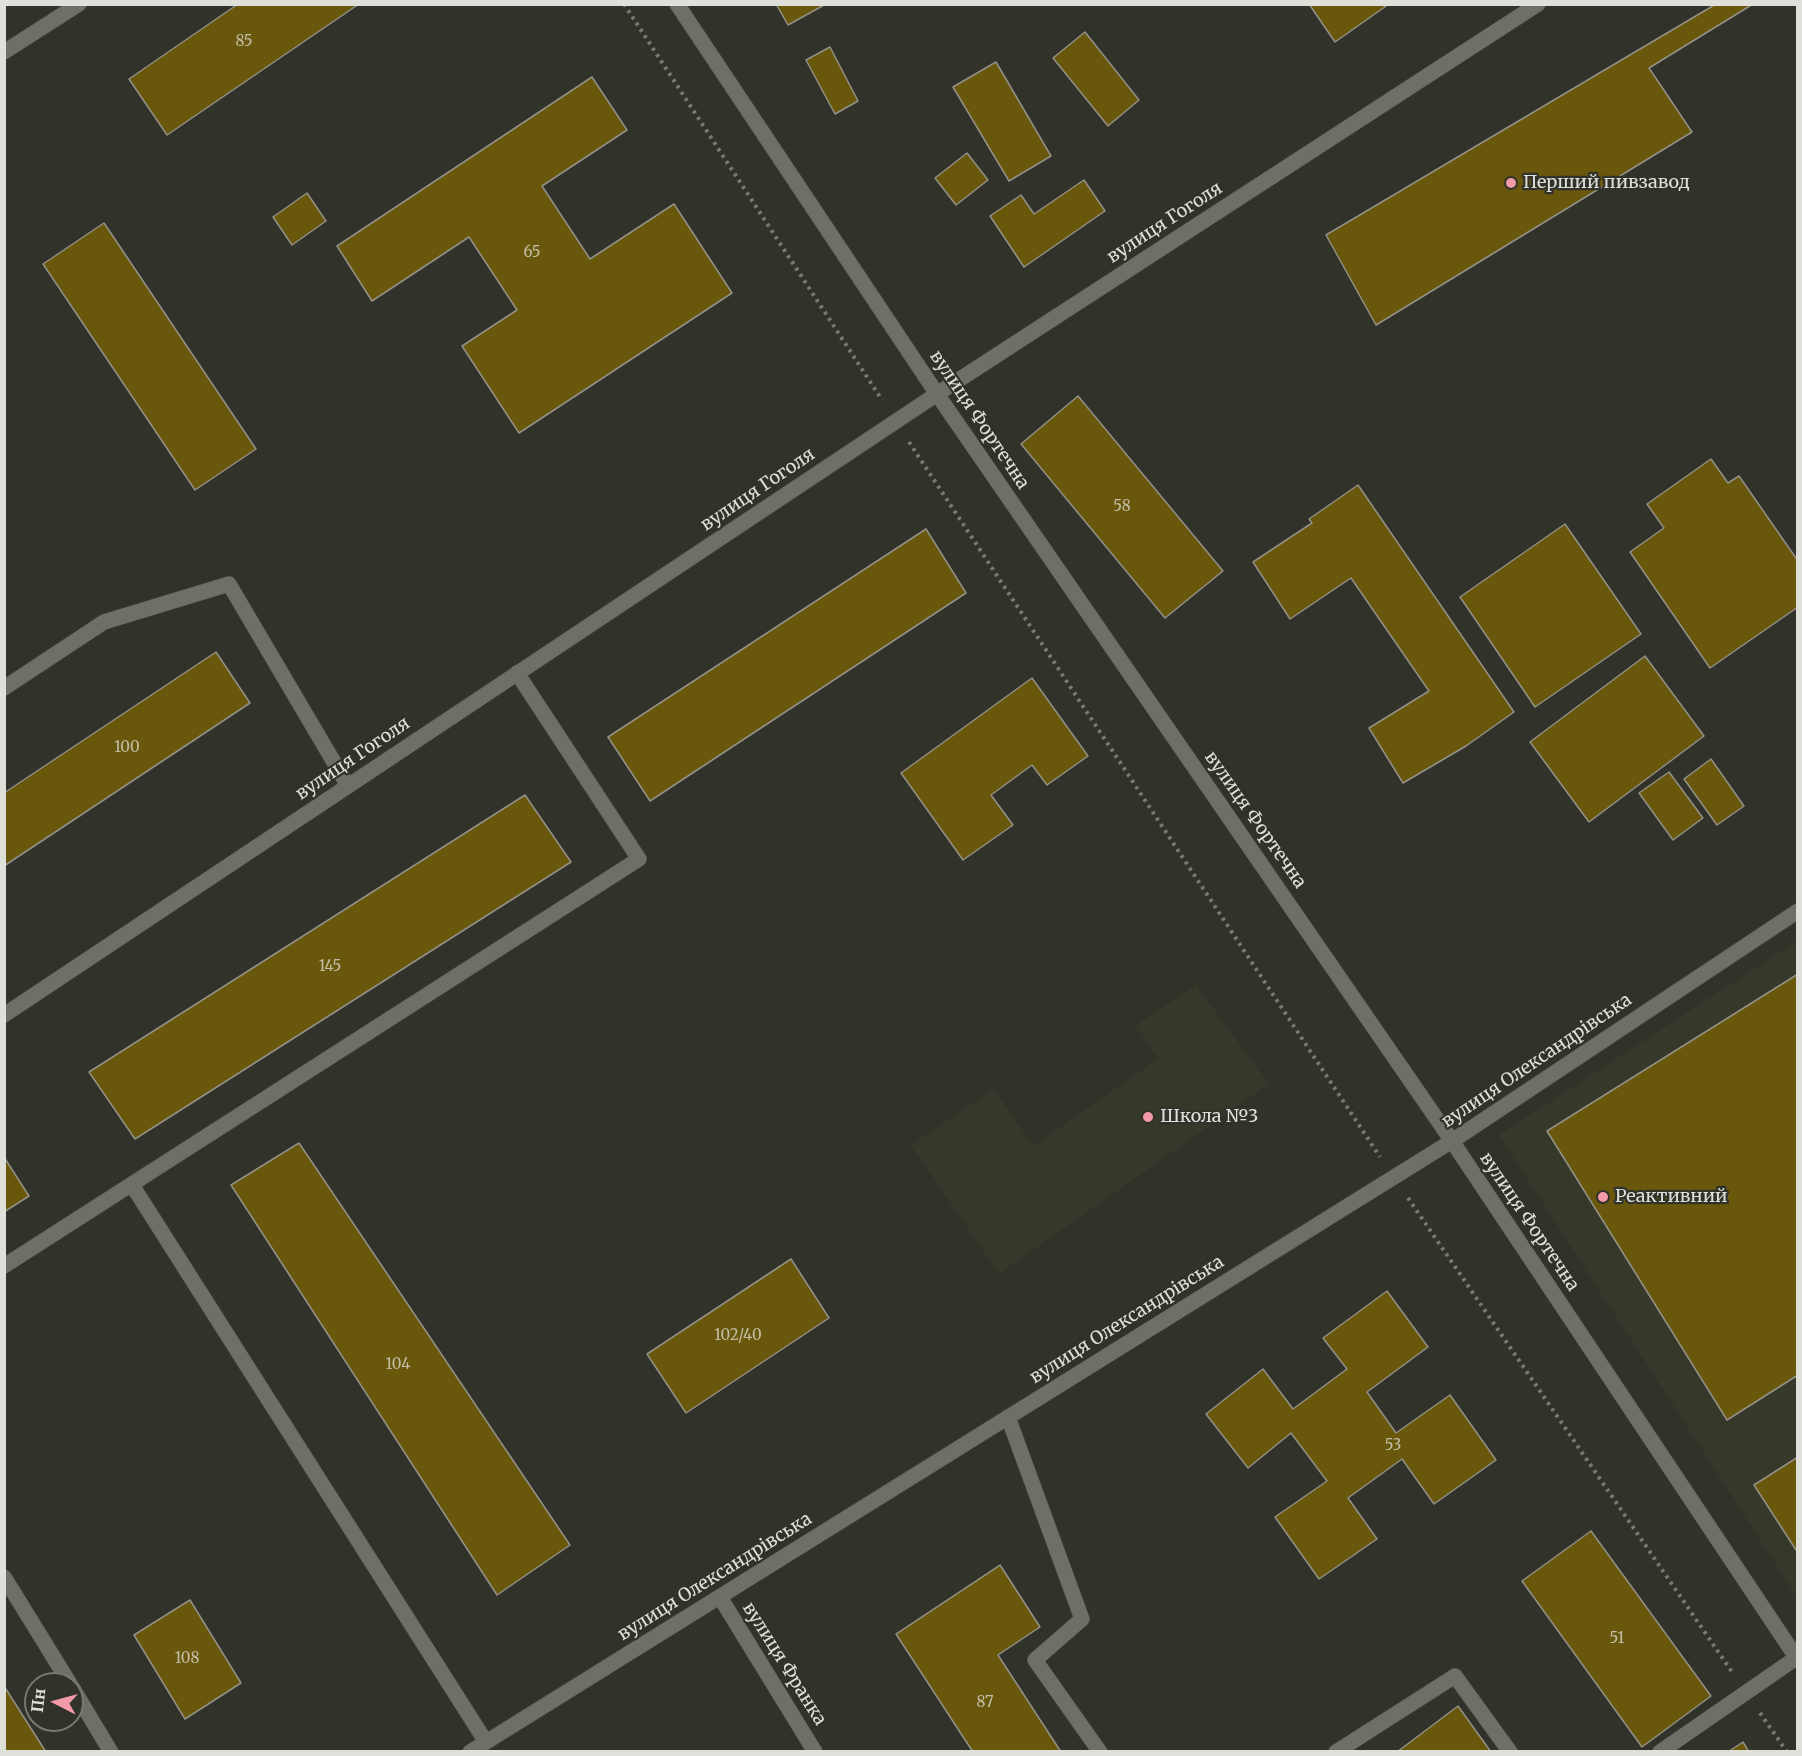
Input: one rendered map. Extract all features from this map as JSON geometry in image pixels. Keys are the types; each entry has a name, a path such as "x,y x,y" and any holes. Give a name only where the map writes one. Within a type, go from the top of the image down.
{"street":[{"path":"4,52 79,4"},
{"name":"вулиця Фортечна","path":"677,4 937,394 1452,1141 1797,1659"},
{"name":"вулиця Гоголя","path":"4,1015 937,394 1538,4"},
{"path":"4,688 104,622 229,584 348,786"},
{"path":"4,1266 639,859 517,673"},
{"name":"вулиця Олександрівська","path":"470,1752 1452,1141 1797,911"},
{"path":"132,1185 486,1742"},
{"path":"1008,1417 1082,1619 1035,1660 1100,1752"},
{"path":"4,1577 62,1672"},
{"name":"вулиця Франка","path":"720,1597 815,1752"},
{"path":"1660,1752 1797,1659"},
{"path":"1336,1752 1455,1676 1510,1752"},
{"path":"84,1707 111,1752"}],"path":[{"path":"624,4 896,422 1394,1177 1787,1752"}],"shaded area":[{"path":"1797,941 1797,1597 1499,1135"},
{"name":"Школа №3","path":"1196,985 1269,1084 999,1274 911,1145 994,1089 1033,1146 1158,1059 1136,1025"}],"building":[{"path":"238,4 359,4 167,135 129,79"},
{"path":"776,4 826,4 788,25"},
{"path":"1309,4 1389,4 1335,42"},
{"name":"Перший пивзавод","path":"1716,4 1753,4 1649,68 1692,132 1376,325 1326,235"},
{"path":"1085,32 1139,100 1108,126 1053,58"},
{"path":"830,47 858,101 835,114 806,60"},
{"path":"996,62 1051,156 1009,181 953,87"},
{"path":"592,77 627,130 542,186 590,259 674,204 732,293 519,433 462,346 517,310 469,237 372,301 337,246"},
{"path":"967,153 988,180 956,205 935,178"},
{"path":"1084,180 1105,211 1024,267 990,216 1021,195 1034,214"},
{"path":"307,193 326,221 292,245 273,217"},
{"path":"104,223 256,449 195,490 43,264"},
{"path":"1078,396 1223,571 1165,618 1021,444"},
{"path":"1711,459 1728,483 1739,476 1798,561 1798,607 1710,668 1630,552 1664,528 1647,504"},
{"path":"1358,485 1514,712 1466,746 1403,783 1369,728 1429,691 1351,578 1290,619 1253,562 1312,523 1309,519"},
{"path":"1565,524 1641,634 1535,707 1460,597"},
{"path":"926,529 966,593 650,801 608,737"},
{"path":"216,652 250,703 4,866 4,793"},
{"path":"1645,656 1704,736 1589,822 1530,742"},
{"path":"1032,678 1088,756 1047,785 1032,765 991,795 1013,825 963,860 901,773"},
{"path":"1711,759 1744,806 1717,825 1684,779"},
{"path":"1669,772 1703,818 1673,840 1639,793"},
{"path":"525,795 571,862 135,1139 89,1072"},
{"path":"1798,974 1798,1375 1727,1420 1547,1131"},
{"path":"299,1143 570,1545 497,1595 231,1185"},
{"path":"4,1157 29,1196 4,1212"},
{"path":"791,1259 829,1318 686,1413 647,1354"},
{"path":"1387,1291 1428,1347 1367,1392 1396,1433 1450,1395 1496,1460 1434,1504 1402,1459 1348,1498 1377,1539 1319,1579 1275,1517 1327,1481 1291,1433 1248,1468 1206,1414 1263,1369 1293,1409 1347,1369 1323,1338"},
{"path":"1798,1457 1798,1553 1754,1485"},
{"path":"1591,1531 1711,1696 1642,1747 1522,1581"},
{"path":"1000,1565 1040,1627 998,1655 1061,1752 973,1752 896,1634"},
{"path":"190,1600 241,1683 185,1719 134,1635"},
{"path":"4,1686 24,1717 24,1732 33,1732 46,1752 4,1752"},
{"path":"1458,1706 1491,1752 1397,1752"},
{"path":"1743,1742 1749,1752 1728,1752"}],"place":[{"name":"Перший пивзавод","path":"1511,183"},
{"name":"Школа №3","path":"1148,1117"},
{"name":"Реактивний","path":"1603,1197"}]}
